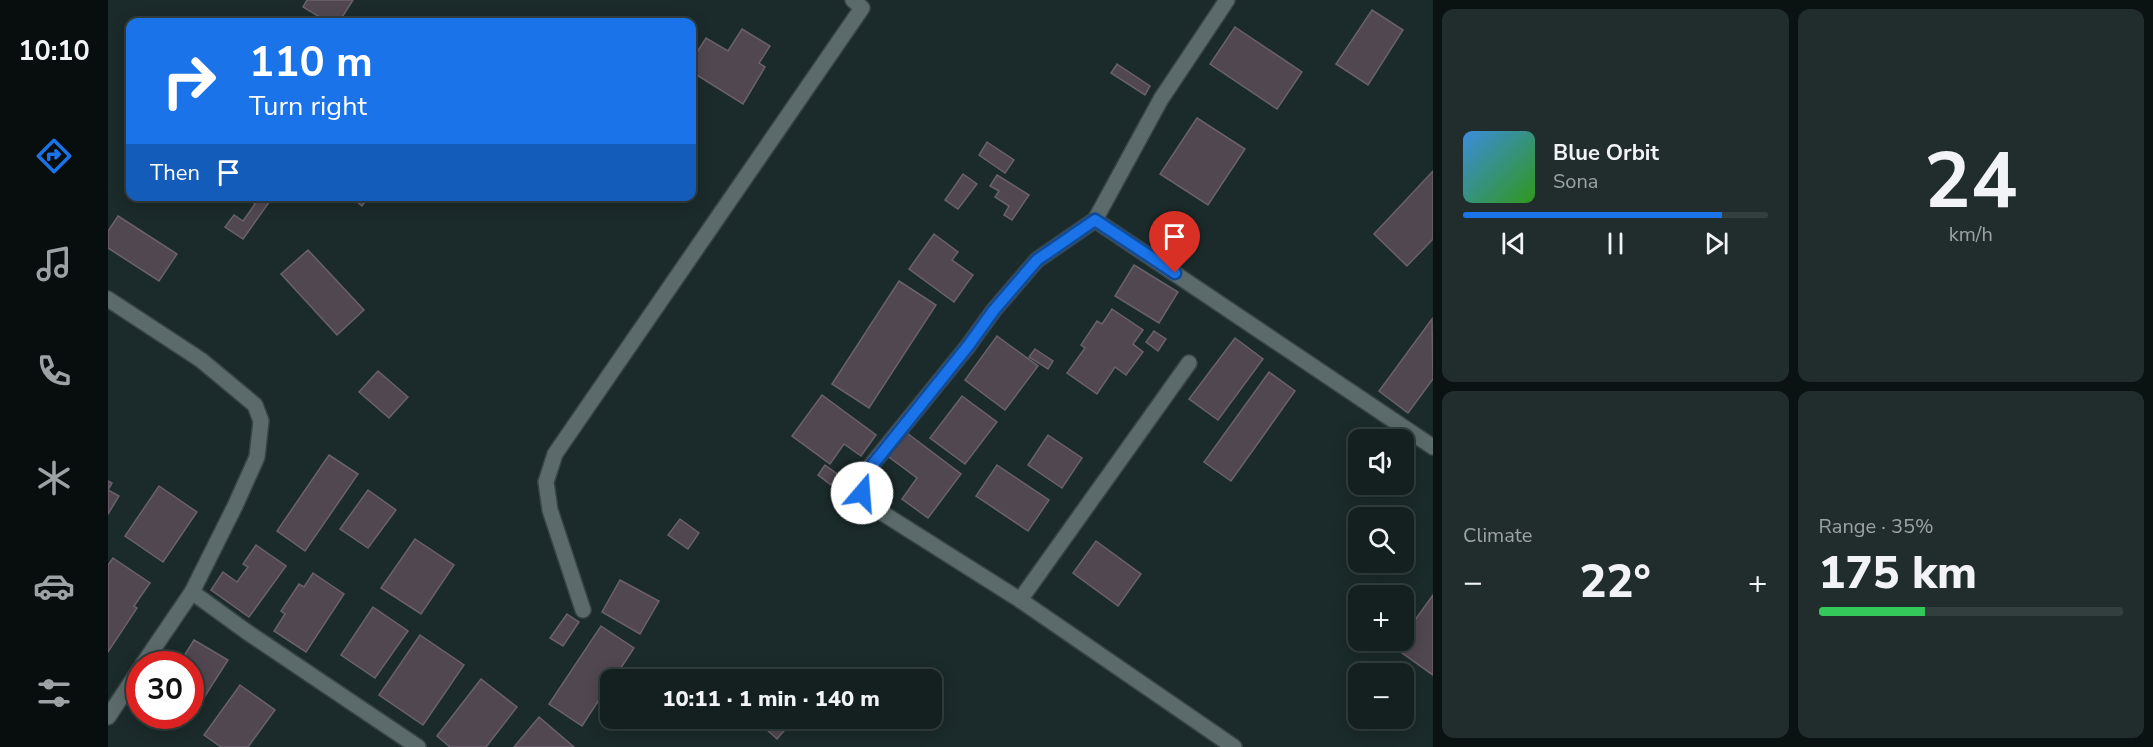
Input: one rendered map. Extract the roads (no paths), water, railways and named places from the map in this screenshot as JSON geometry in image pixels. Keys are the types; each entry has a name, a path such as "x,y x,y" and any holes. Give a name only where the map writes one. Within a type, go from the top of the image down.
{"street":[{"path":"583,610 550,510 546,482 555,454 862,8 853,0"},
{"path":"1227,0 1161,99 1095,220 1037,260 994,310 866,473 862,493 876,509 1020,600 1234,747"},
{"path":"1095,220 1433,447"},
{"path":"108,299 201,360 255,405 261,421 257,457 192,592 152,651"},
{"path":"1020,600 1188,363"},
{"path":"192,592 247,632 418,747"},
{"path":"108,717 126,690"}]}
